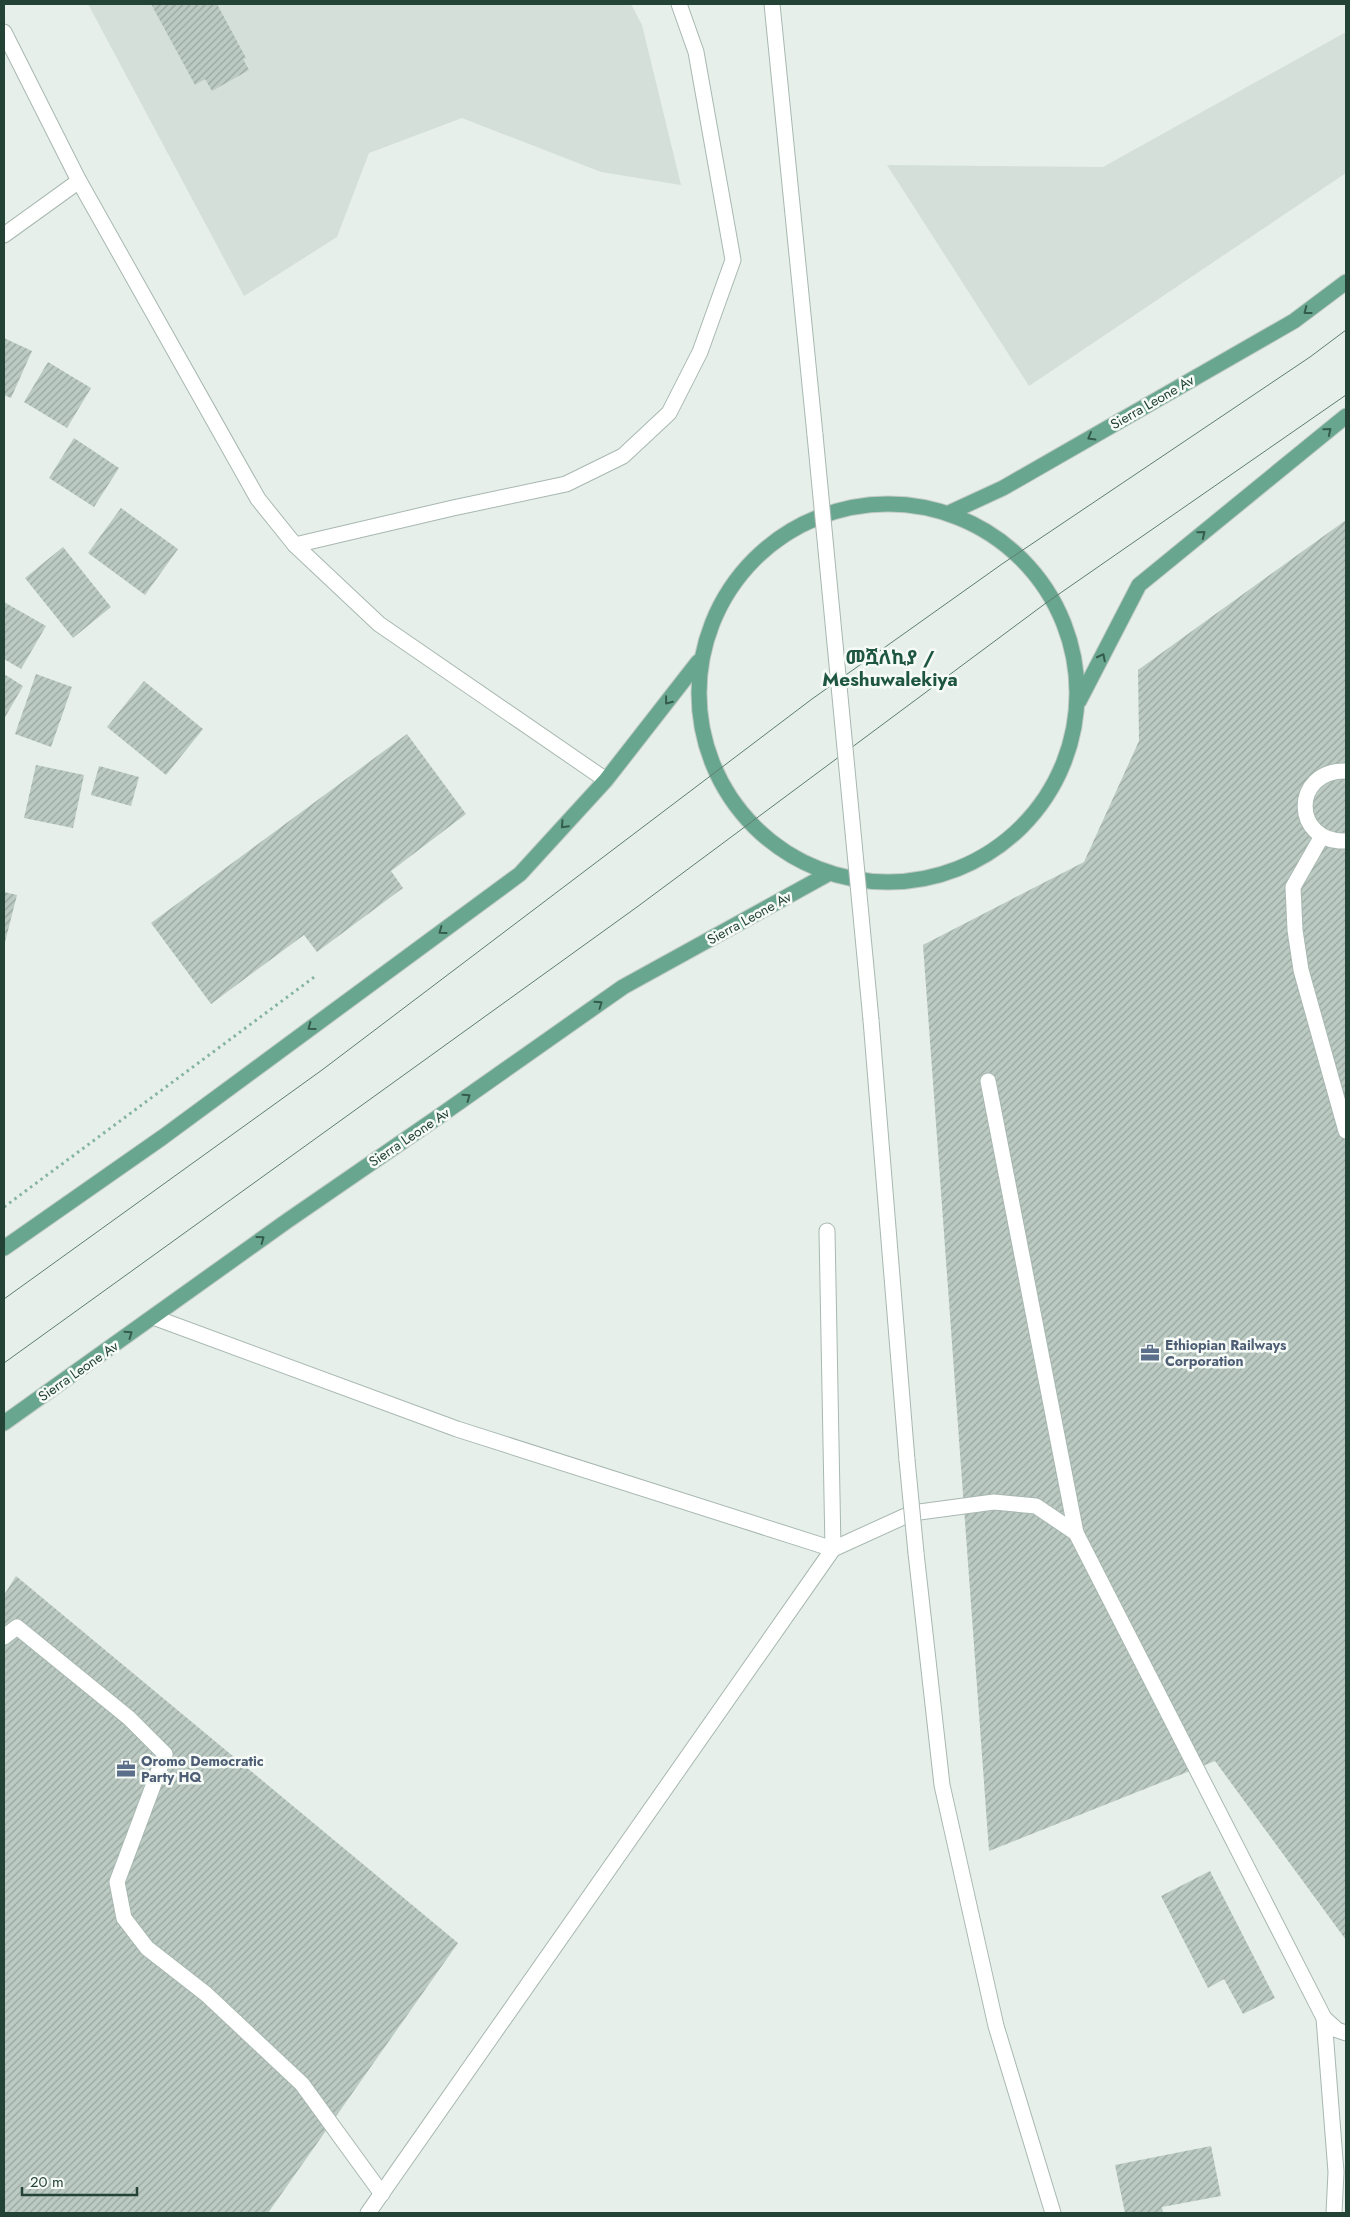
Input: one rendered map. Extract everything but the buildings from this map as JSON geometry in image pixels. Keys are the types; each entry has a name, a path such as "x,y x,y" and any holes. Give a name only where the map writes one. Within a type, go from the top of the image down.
{"main road":[{"name":"Sierra Leone Av","path":"951,512 1003,488 1286,326 1346,282"},
{"path":"698,662 700,729 725,792 769,843 828,874 898,884 966,868 1024,828 1064,769 1079,701 1139,585 1346,416"},
{"path":"4,1248 163,1136 520,874 606,780 698,662 729,584 789,527 868,501 951,512 1004,541 1046,585 1071,640 1079,701"},
{"name":"Sierra Leone Av","path":"4,1423 287,1220 623,987 828,874"}],"street":[{"path":"295,545 566,484 623,456 669,413 700,352 733,260 696,52 679,4"},
{"path":"772,4 871,1020 907,1460 942,1785 996,2026 1053,2213"},
{"path":"4,32 79,181 258,499 295,545 379,624 606,780"},
{"path":"4,235 79,181"},
{"path":"1346,771 1332,771 1320,777 1310,787 1305,800 1306,814 1312,827 1322,836 1335,841 1346,841"},
{"path":"1322,836 1293,887 1295,930 1301,970 1346,1131"},
{"path":"988,1081 1076,1532 1324,2018 1337,2030 1346,2034"},
{"path":"827,1232 833,1549"},
{"path":"153,1317 457,1429 833,1549"},
{"path":"368,2213 833,1549 912,1513 994,1502 1036,1506 1076,1532"},
{"path":"4,1637 17,1627 129,1718 165,1754 118,1882 124,1918 147,1948 206,1994 302,2084 382,2194"},
{"path":"1324,2018 1336,2172 1334,2213"}],"path":[{"path":"4,1207 317,975"}],"shaded area":[{"path":"88,4 631,4 642,25 681,185 601,172 462,118 369,153 337,237 244,296"},
{"path":"1346,32 1346,173 1029,386 887,165 1103,167"}],"tram line":[{"path":"4,1299 322,1070 812,699 1002,564 1310,357 1346,330"},
{"path":"4,1363 637,907 1046,603 1346,395"}],"place":[{"name":"Ethiopian Railways Corporation","path":"1150,1353"},
{"name":"Oromo Democratic Party HQ","path":"126,1769"}],"district":[{"name":"መሿለኪያ / Meshuwalekiya","path":"890,668"}]}
